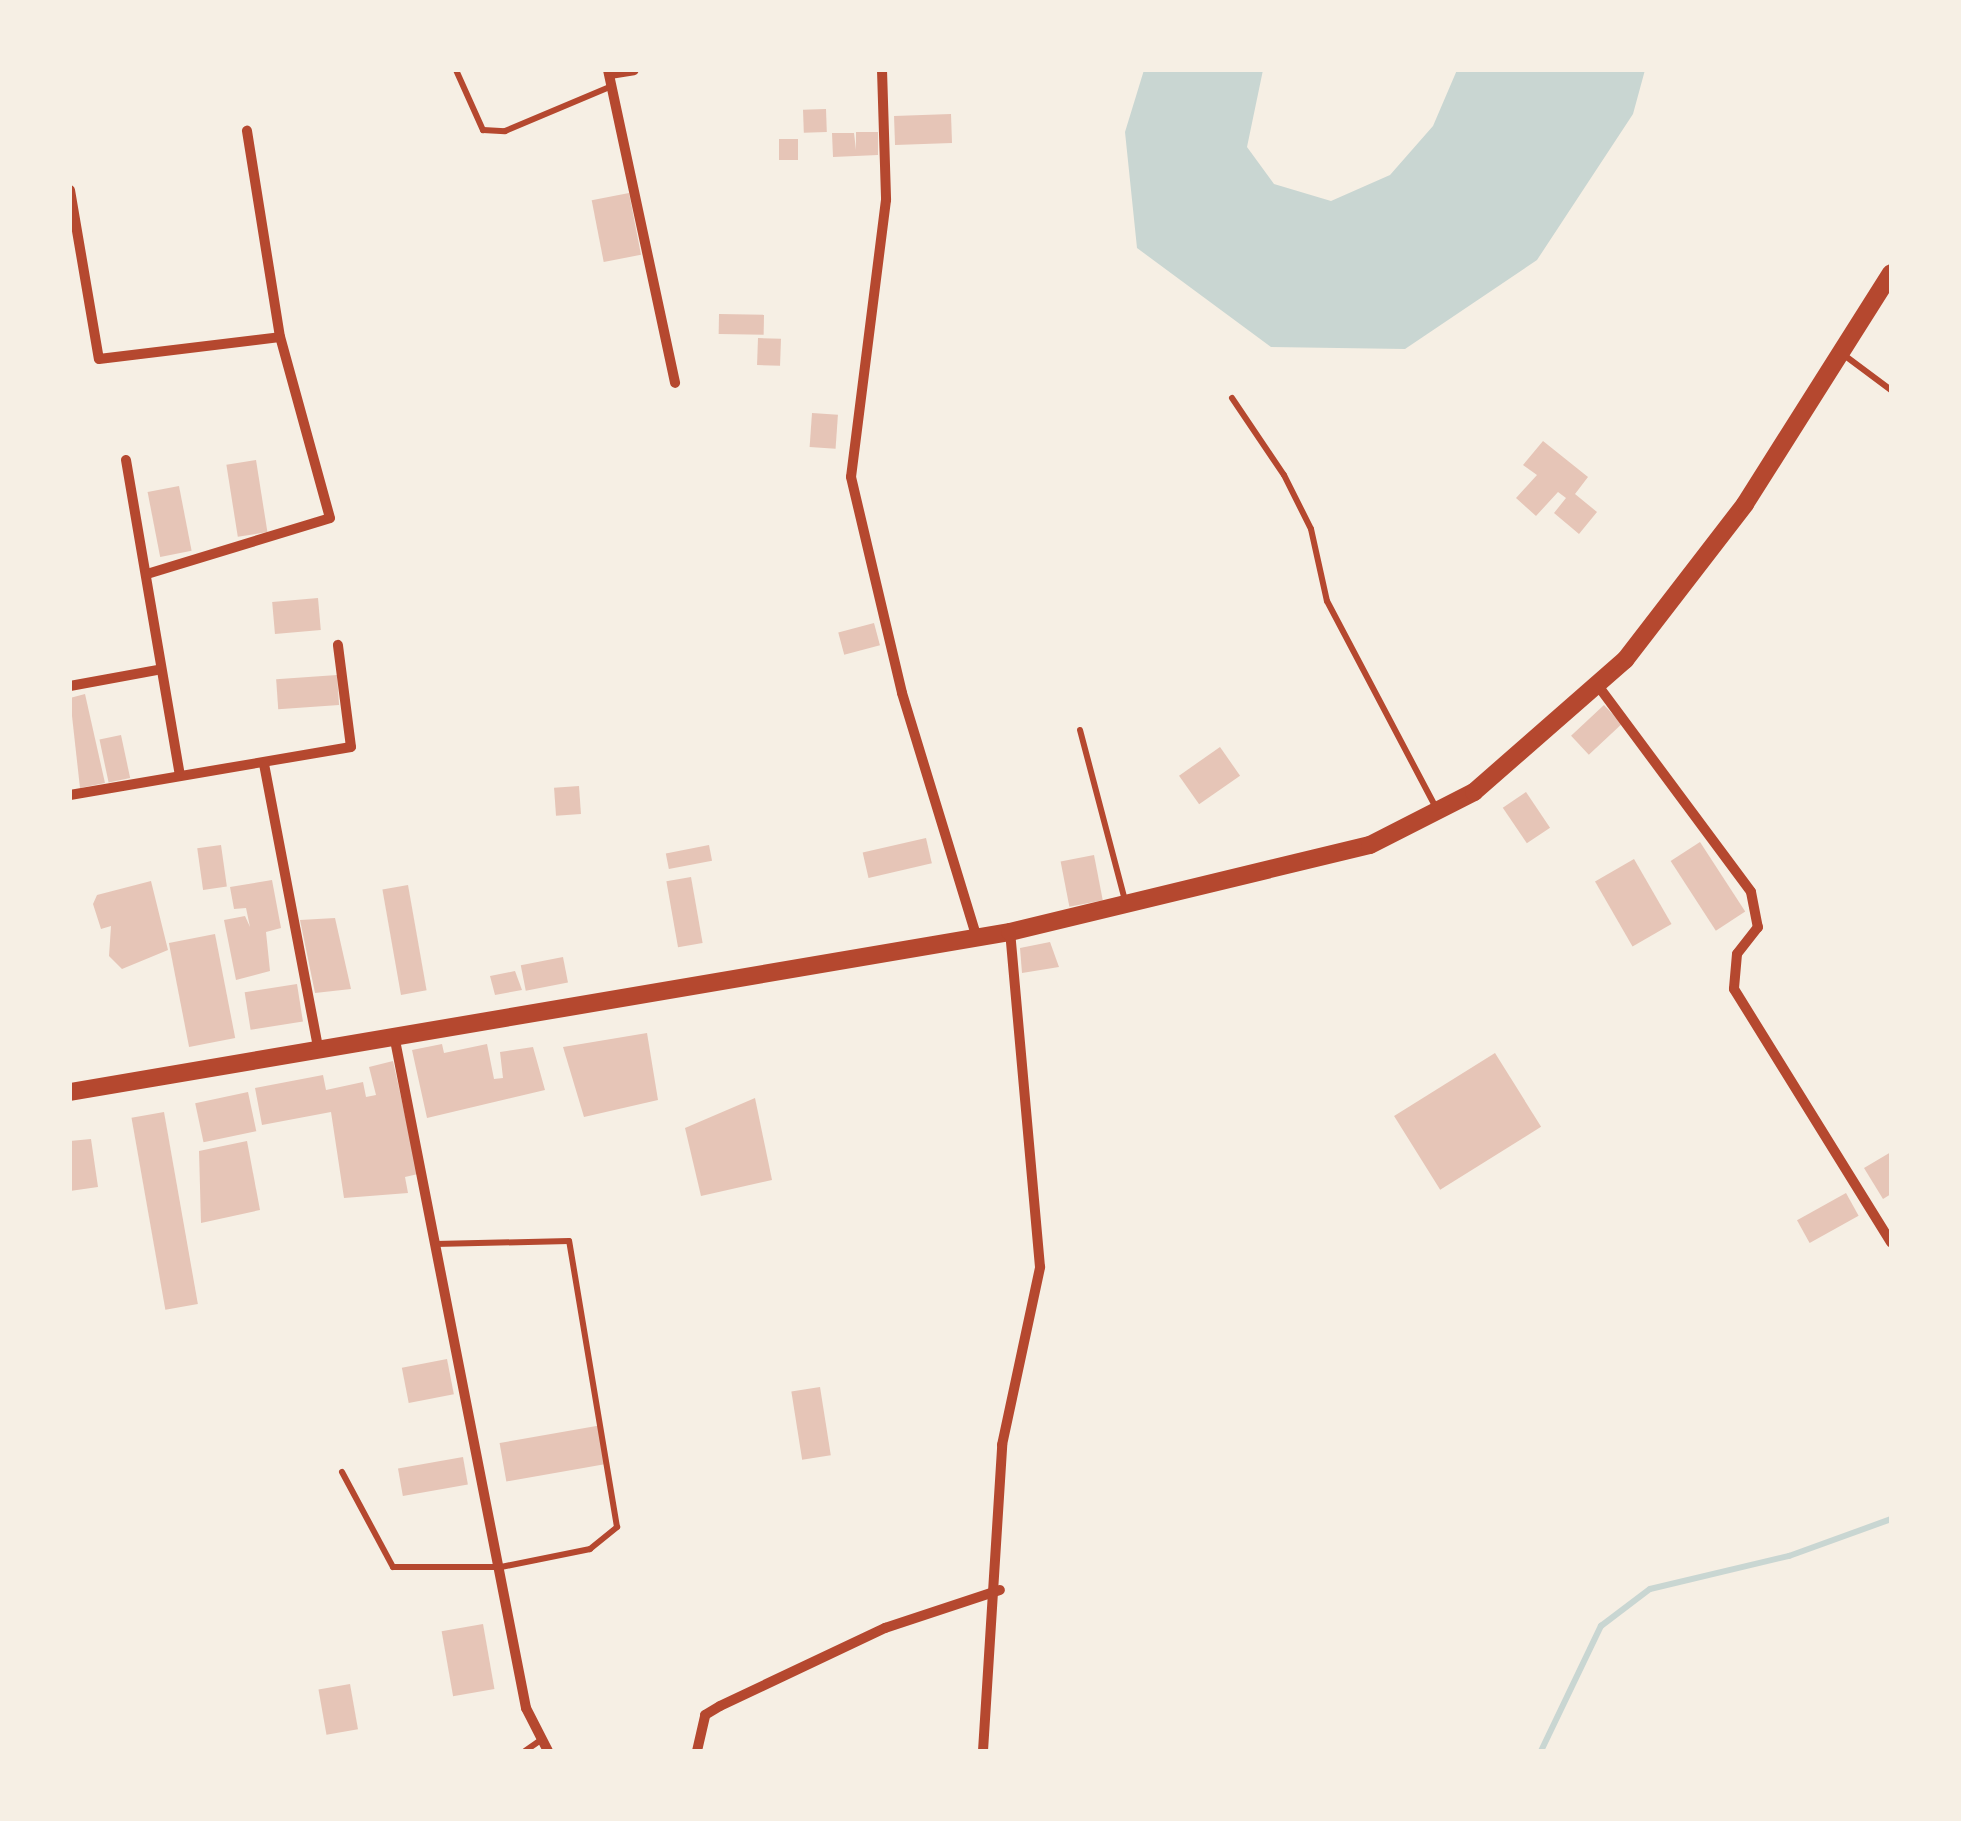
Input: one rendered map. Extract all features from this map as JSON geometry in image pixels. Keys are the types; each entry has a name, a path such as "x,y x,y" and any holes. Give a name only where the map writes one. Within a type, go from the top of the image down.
{"main road":[{"path":"70,1092 393,1032 1010,932 1370,846 1438,811 1531,750 1599,687 1682,592 1844,356 1891,273"}],"street":[{"path":"634,70 610,77 675,384"},
{"path":"882,70 886,200 851,478 902,693 977,938"},
{"path":"147,574 330,518 280,336 247,131"},
{"path":"70,190 98,359 280,336"},
{"path":"126,460 147,574 157,670 180,775"},
{"path":"70,795 352,747 338,645"},
{"path":"70,686 157,670"},
{"path":"1599,687 1751,892 1758,927 1736,954 1734,989 1891,1242"},
{"path":"264,764 318,1046"},
{"path":"983,1751 1000,1590 1002,1445 1040,1267 1010,932"},
{"path":"393,1032 526,1708 548,1751"},
{"path":"696,1751 705,1715 720,1706 885,1628 1000,1590"}],"lane":[{"path":"456,70 483,130 505,131 610,77"},
{"path":"1844,356 1891,390"},
{"path":"1232,398 1284,475 1311,529 1327,601 1438,811"},
{"path":"1080,730 1127,906"},
{"path":"342,1472 392,1567 501,1567 590,1549 617,1527 568,1242 434,1244"},
{"path":"524,1751 542,1739"}],"shaded area":[{"path":"1144,70 1263,70 1247,147 1274,184 1331,201 1390,175 1433,126 1457,70 1645,70 1633,114 1537,260 1405,349 1271,347 1137,248 1125,132"}],"building":[{"path":"826,109 827,132 804,133 803,110"},
{"path":"951,114 952,143 895,145 894,116"},
{"path":"856,132 878,132 878,155 833,157 832,133 854,133 856,150"},
{"path":"779,139 798,139 798,160 779,160"},
{"path":"629,193 641,255 604,262 592,200"},
{"path":"719,314 764,315 764,335 719,334"},
{"path":"758,338 781,339 780,366 757,365"},
{"path":"812,413 838,415 836,449 810,447"},
{"path":"1543,441 1588,477 1575,494 1597,512 1579,534 1554,513 1566,498 1558,492 1536,516 1516,498 1537,475 1523,465"},
{"path":"256,460 267,532 238,537 226,465"},
{"path":"179,486 192,551 160,557 148,492"},
{"path":"318,598 321,630 275,634 272,602"},
{"path":"874,623 880,645 844,655 838,633"},
{"path":"337,675 339,705 278,709 276,679"},
{"path":"85,694 105,783 80,788 70,698"},
{"path":"1604,705 1622,724 1589,755 1571,736"},
{"path":"121,735 130,778 109,783 99,740"},
{"path":"1220,747 1240,776 1199,804 1179,776"},
{"path":"579,786 581,814 556,816 554,788"},
{"path":"1526,792 1550,828 1527,843 1503,808"},
{"path":"926,838 932,863 869,878 863,853"},
{"path":"1700,842 1745,912 1716,931 1671,861"},
{"path":"221,845 227,887 203,890 197,848"},
{"path":"709,845 712,861 669,869 666,853"},
{"path":"1094,855 1103,900 1069,907 1061,861"},
{"path":"1634,859 1672,924 1633,946 1595,882"},
{"path":"691,877 703,943 678,947 666,881"},
{"path":"272,880 281,928 266,932 270,971 236,980 224,920 245,916 250,927 246,908 234,909 230,887"},
{"path":"151,881 168,950 122,969 109,956 111,926 101,929 93,904 97,895"},
{"path":"408,885 427,990 401,995 382,890"},
{"path":"335,918 351,989 315,993 300,920"},
{"path":"215,934 235,1038 189,1047 169,943"},
{"path":"1050,942 1059,967 1022,973 1020,948"},
{"path":"563,957 568,983 526,991 521,965"},
{"path":"515,971 522,990 495,995 490,976"},
{"path":"297,984 303,1022 251,1030 245,992"},
{"path":"647,1033 658,1100 584,1117 563,1047"},
{"path":"442,1044 444,1053 487,1044 494,1079 503,1078 500,1052 533,1047 545,1090 427,1118 412,1050"},
{"path":"1495,1053 1541,1127 1440,1190 1394,1116"},
{"path":"393,1061 418,1174 405,1177 408,1193 344,1198 331,1112 262,1125 255,1088 323,1075 326,1090 363,1082 366,1097 376,1095 369,1067"},
{"path":"248,1092 256,1131 203,1142 195,1103"},
{"path":"755,1098 772,1180 701,1196 685,1128"},
{"path":"164,1112 198,1304 165,1310 132,1118"},
{"path":"91,1139 98,1187 70,1191 70,1141"},
{"path":"247,1141 260,1210 201,1223 199,1151"},
{"path":"1891,1152 1891,1194 1883,1199 1864,1168"},
{"path":"1846,1193 1859,1216 1810,1243 1797,1220"},
{"path":"447,1359 454,1394 409,1403 402,1368"},
{"path":"820,1387 831,1455 802,1460 791,1392"},
{"path":"602,1425 609,1463 506,1481 500,1443"},
{"path":"463,1457 468,1485 403,1496 398,1468"},
{"path":"483,1624 494,1689 453,1696 442,1631"},
{"path":"350,1684 358,1729 326,1735 318,1690"}],"waterway":[{"path":"1541,1751 1601,1626 1650,1589 1789,1556 1891,1519"}]}
